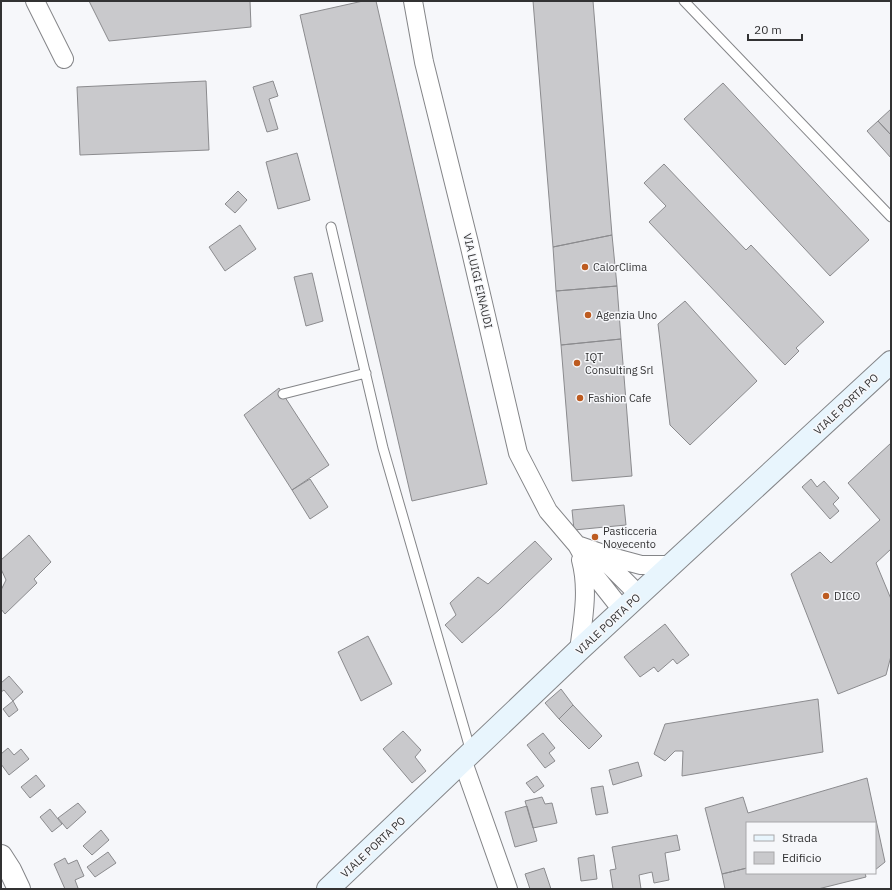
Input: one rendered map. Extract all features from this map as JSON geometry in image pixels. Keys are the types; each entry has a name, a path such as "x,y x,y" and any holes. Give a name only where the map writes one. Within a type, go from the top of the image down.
{"main road":[{"name":"VIALE PORTA PO","path":"328,889 579,650 891,362"}],"street":[{"path":"34,1 64,60"},
{"name":"VIA LUIGI EINAUDI","path":"413,1 424,62 469,243 518,453 548,511 577,545 592,572 622,610"},
{"path":"577,545 641,565 672,565"},
{"name":"VIA LUIGI EINAUDI","path":"577,545 608,564 639,596"},
{"name":"VIA LUIGI EINAUDI","path":"577,545 584,573 586,597 579,650"},
{"path":"467,758 508,889"},
{"path":"1,856 19,889"}],"lane":[{"path":"684,1 891,216"},
{"path":"331,227 383,448 467,758"},
{"path":"283,394 366,373"}],"building":[{"path":"89,1 250,1 251,27 109,41"},
{"path":"363,1 376,1 487,484 412,501 300,15"},
{"path":"533,1 593,1 612,235 553,247"},
{"path":"206,81 209,150 80,155 77,87"},
{"path":"273,81 278,96 269,99 278,129 267,132 253,87"},
{"path":"723,83 869,240 830,276 684,119"},
{"path":"891,109 891,135 878,121"},
{"path":"878,121 891,135 891,158 867,131"},
{"path":"297,153 310,200 278,209 266,162"},
{"path":"664,164 746,250 751,245 824,322 796,348 799,351 785,365 649,222 666,206 644,183"},
{"path":"238,191 247,200 235,213 225,204"},
{"path":"240,225 256,249 225,271 209,247"},
{"name":"CalorClima","path":"612,235 617,286 556,291 553,247"},
{"path":"312,273 323,321 306,326 294,277"},
{"name":"Agenzia Uno","path":"617,286 621,339 561,345 556,291"},
{"path":"685,301 757,381 690,445 670,425 658,324"},
{"path":"621,339 632,476 572,481 561,345"},
{"path":"279,388 329,465 292,490 244,415"},
{"path":"891,443 891,549 876,563 891,599 891,656 886,675 838,694 791,574 820,552 831,563 880,520 848,483"},
{"path":"310,479 328,507 310,519 292,490"},
{"path":"811,479 817,487 824,481 839,498 833,504 839,511 830,519 802,487"},
{"path":"624,505 626,525 574,530 572,510"},
{"path":"29,535 51,562 34,579 37,583 5,614 1,609 1,590 6,580 1,569 1,560"},
{"path":"535,541 552,559 462,643 445,625 456,615 450,603 478,577 488,584"},
{"path":"665,624 689,655 677,664 673,659 658,672 654,667 640,677 624,657"},
{"path":"368,636 392,684 361,701 338,652"},
{"path":"9,676 23,692 13,701 4,690 1,692 1,683"},
{"path":"561,689 573,705 559,719 545,703"},
{"path":"818,699 823,752 682,776 683,751 675,751 665,761 654,754 665,724"},
{"path":"13,701 18,710 9,717 3,709"},
{"path":"573,705 602,736 589,749 559,719"},
{"path":"403,731 421,750 415,757 426,771 412,783 383,749"},
{"path":"543,733 555,748 549,753 555,761 545,768 527,745"},
{"path":"8,748 14,755 21,749 29,759 9,775 1,764 1,754"},
{"path":"638,762 642,776 613,785 609,770"},
{"path":"36,775 45,786 30,798 21,787"},
{"path":"537,776 544,786 534,793 526,783"},
{"path":"867,778 885,862 876,869 876,822 746,822 746,868 722,874 705,808 743,797 748,813"},
{"path":"603,786 608,813 596,815 591,788"},
{"path":"542,797 545,804 552,803 557,823 533,828 525,801"},
{"path":"78,803 86,812 67,829 58,818"},
{"path":"527,806 537,841 515,847 505,812"},
{"path":"50,809 62,824 52,832 40,817"},
{"path":"101,830 109,840 92,855 83,846"},
{"path":"677,835 680,850 665,853 669,880 654,883 652,872 639,875 641,889 613,889 610,870 616,869 612,847"},
{"path":"108,852 116,863 95,877 87,867"},
{"path":"594,855 597,879 581,881 578,858"},
{"path":"65,858 68,864 77,860 84,876 75,880 78,888 65,889 54,864"},
{"path":"544,868 551,889 530,889 525,874"},
{"path":"746,868 746,874 865,874 866,877 818,889 725,889 722,874"}],"place":[{"name":"CalorClima","path":"585,267"},
{"name":"Agenzia Uno","path":"588,315"},
{"name":"IQT Consulting Srl","path":"577,363"},
{"name":"Fashion Cafe","path":"580,398"},
{"name":"Pasticceria Novecento","path":"595,537"},
{"name":"DICO","path":"826,596"}]}
